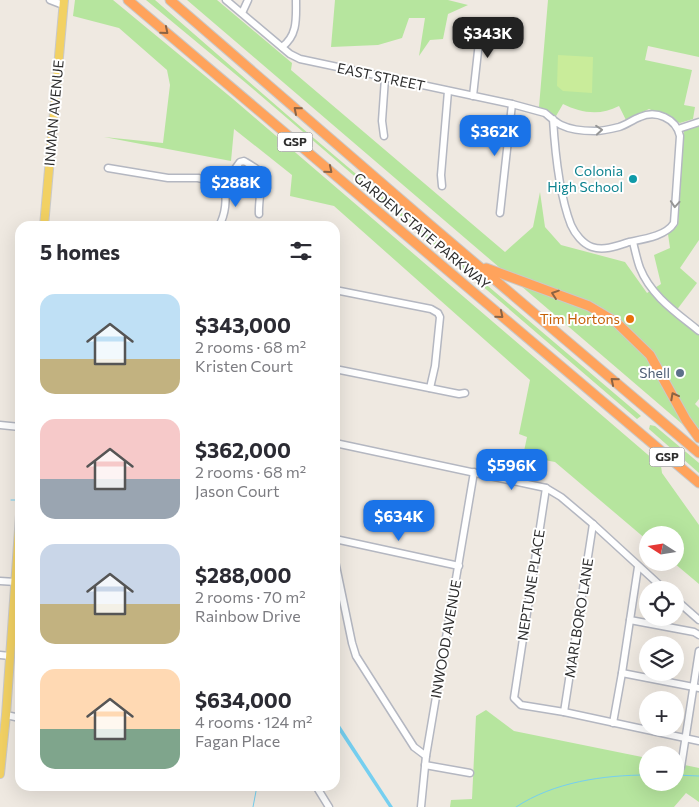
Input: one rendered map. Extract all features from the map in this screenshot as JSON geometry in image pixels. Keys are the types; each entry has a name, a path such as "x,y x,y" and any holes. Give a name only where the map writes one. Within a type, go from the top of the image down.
{"highway":[{"name":"GARDEN STATE PARKWAY","path":"128,0 699,483"},
{"name":"GARDEN STATE PARKWAY","path":"170,0 699,453"},
{"path":"480,266 589,306 616,322 650,356 686,420 699,438"}],"main road":[{"name":"INMAN AVENUE","path":"44,221 64,2"},
{"path":"0,774 10,656 15,628"}],"street":[{"path":"50,0 64,2"},
{"name":"EAST STREET","path":"226,0 290,54 300,59 512,104 545,113 568,127 595,131 618,127 641,116 650,114 660,115 669,119 678,128"},
{"path":"242,13 248,0"},
{"path":"282,47 289,42 294,32 296,0"},
{"path":"473,96 481,38 489,34 517,42"},
{"path":"384,136 382,121 385,78"},
{"path":"442,186 441,175 448,91"},
{"path":"500,213 512,104"},
{"path":"553,119 562,191 571,226 577,235 590,246 602,249 664,232 674,223 680,136 678,128 699,122"},
{"path":"221,221 225,209 226,194 224,184 240,162 244,161 261,173 258,205 260,214"},
{"path":"108,168 168,178 198,178 224,184"},
{"path":"633,242 640,269 651,287 662,301 699,331"},
{"path":"340,291 431,309 438,313 440,317 437,348 430,388"},
{"path":"340,370 459,394 465,393"},
{"path":"0,425 15,426"},
{"path":"340,444 546,488 561,497 593,524 654,581"},
{"name":"INWOOD AVENUE","path":"422,807 426,756 474,472"},
{"name":"NEPTUNE PLACE","path":"546,488 514,698 521,705 564,712"},
{"name":"MARLBORO LANE","path":"564,712 593,524"},
{"path":"340,540 459,566"},
{"path":"613,723 638,567"},
{"path":"0,581 15,582"},
{"path":"340,586 356,656 414,747 426,756"},
{"path":"684,607 699,620"},
{"path":"630,620 694,632 699,635"},
{"path":"684,750 696,687 699,651"},
{"path":"0,655 10,656"},
{"path":"622,673 696,687"},
{"path":"564,712 699,741"},
{"path":"6,715 15,717"},
{"path":"425,766 470,773"},
{"path":"319,791 330,807"}],"green space":[{"path":"75,0 113,0 233,99 661,466 662,473 699,525 699,584 684,571 684,526 639,526 639,533 555,462 523,456 527,437 519,434 530,380 334,206 290,196 292,175 234,129 231,161 104,137 163,143 170,85 167,70 119,28 73,16"},
{"path":"146,0 155,0 309,134 641,416 637,419 246,83"},
{"path":"187,0 217,0 292,63 291,70 505,252 533,227 540,192 545,227 561,245 625,262 647,293 661,284 654,255 670,248 668,234 678,225 684,130 699,121 699,240 680,268 697,283 676,311 699,331 699,399 695,404 699,408 699,428 688,429"},
{"path":"335,0 448,0 468,5 448,14 443,39 430,40 419,56 425,18 409,18 402,38 378,45 331,47"},
{"path":"548,0 699,0 699,57 648,46 645,60 692,70 684,105 695,107 693,119 680,123 649,109 626,120 619,106 605,111 591,112 577,110 563,104 556,116 539,107"},
{"path":"558,55 593,57 592,93 563,91 557,86"},
{"path":"650,425 655,426 699,463 699,473 649,429"},
{"path":"486,710 514,731 639,756 639,791 684,791 684,765 699,768 699,802 686,793 674,807 450,807 451,800 472,799 476,716"}],"water":[{"path":"340,726 393,807 389,807 340,733"}],"waterway":[{"path":"516,807 546,791 563,786 614,776 639,775"},
{"path":"684,775 699,776"},
{"path":"253,807 256,791"}],"place":[{"name":"Colonia High School","path":"633,179"},
{"name":"Tim Hortons","path":"630,319"},
{"name":"Shell","path":"680,373"}]}
